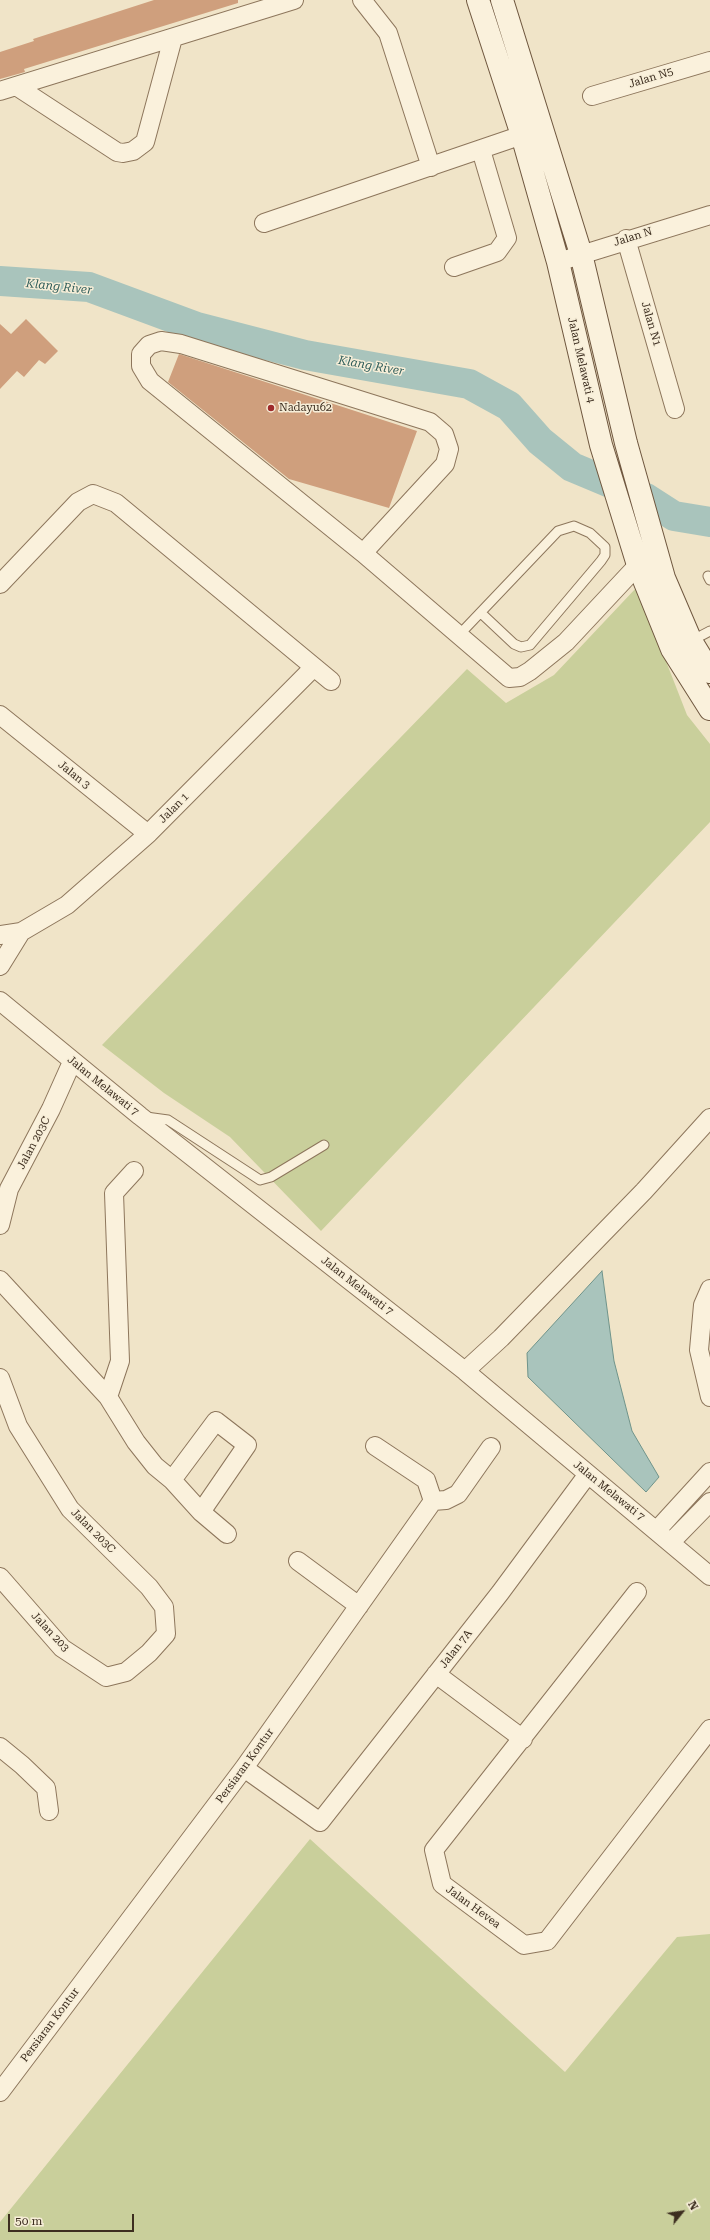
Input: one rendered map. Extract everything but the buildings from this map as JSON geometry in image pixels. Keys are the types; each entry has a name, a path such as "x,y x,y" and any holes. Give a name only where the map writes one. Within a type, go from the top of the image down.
{"street":[{"path":"8,88 294,0"},
{"path":"362,0 388,33 431,167"},
{"name":"Jalan Melawati 4","path":"478,0 522,135 558,262 601,446 638,565 672,649 710,709"},
{"path":"502,0 581,254 626,443 664,578 691,641 710,672"},
{"path":"8,88 111,149 123,154 133,151 145,142 173,38"},
{"name":"Jalan N5","path":"592,96 710,60"},
{"path":"264,223 542,128"},
{"path":"454,266 497,252 507,238 481,150"},
{"name":"Jalan N","path":"558,262 626,239 710,215"},
{"name":"Jalan N1","path":"626,239 675,409"},
{"path":"363,553 445,464 448,449 444,434 430,422 181,344 161,341 149,345 141,354 141,366 150,381 363,553 510,678 520,677 566,642 638,565"},
{"path":"0,584 78,502 93,494 116,503 331,681"},
{"name":"Jalan 1","path":"21,932 67,905 148,834 314,667"},
{"name":"Jalan 3","path":"0,715 148,834"},
{"path":"0,935 21,932"},
{"path":"0,966 21,932"},
{"name":"Jalan Melawati 7","path":"0,1001 72,1062 465,1371 657,1530 710,1576"},
{"name":"Jalan 203C","path":"0,1225 9,1189 51,1109 72,1062"},
{"path":"465,1371 501,1338 644,1192 710,1118"},
{"path":"108,1397 120,1361 114,1193 134,1171"},
{"path":"0,1280 108,1397 136,1442 155,1466 172,1480 202,1512 227,1534"},
{"path":"710,1288 703,1305 699,1350 710,1397"},
{"name":"Jalan 203C","path":"0,1378 18,1426 70,1509 149,1587 164,1607 166,1634 149,1653"},
{"path":"172,1480 216,1421 247,1445 202,1512"},
{"path":"375,1446 426,1480 433,1501 446,1500 458,1494 491,1447"},
{"path":"657,1530 710,1472"},
{"name":"Jalan 7A","path":"244,1768 320,1822 500,1594 588,1474"},
{"name":"Persiaran Kontur","path":"0,2092 244,1768 433,1501"},
{"path":"671,1542 710,1502"},
{"path":"298,1561 359,1606"},
{"name":"Jalan 203","path":"0,1577 62,1648 85,1665 106,1677 126,1672 149,1653"},
{"name":"Jalan Hevea","path":"637,1592 523,1739 434,1850 442,1884 524,1945 547,1940 710,1729"},
{"path":"436,1674 523,1739"},
{"path":"0,1747 22,1765 46,1788 49,1811"}],"lane":[{"path":"459,635 558,531 574,526 590,533 605,547 605,555 601,561 530,645 521,647 514,644 481,613"},
{"path":"691,641 710,630"},
{"path":"140,1116 168,1120 260,1180 271,1177 324,1145"}],"green space":[{"path":"637,587 687,715 710,744 710,822 321,1231 230,1137 164,1093 102,1045 467,669 506,703 554,675"},
{"path":"310,1839 565,2072 677,1937 710,1934 710,2240 0,2240 0,2222"}],"water":[{"path":"602,1271 614,1361 632,1431 659,1477 646,1492 528,1377 527,1353"}],"waterway":[{"name":"Klang River","path":"0,281 89,287 197,327 305,355 469,384 509,406 540,441 572,467 646,498 674,516 710,522"}],"place":[{"name":"Nadayu62","path":"271,408"}]}
